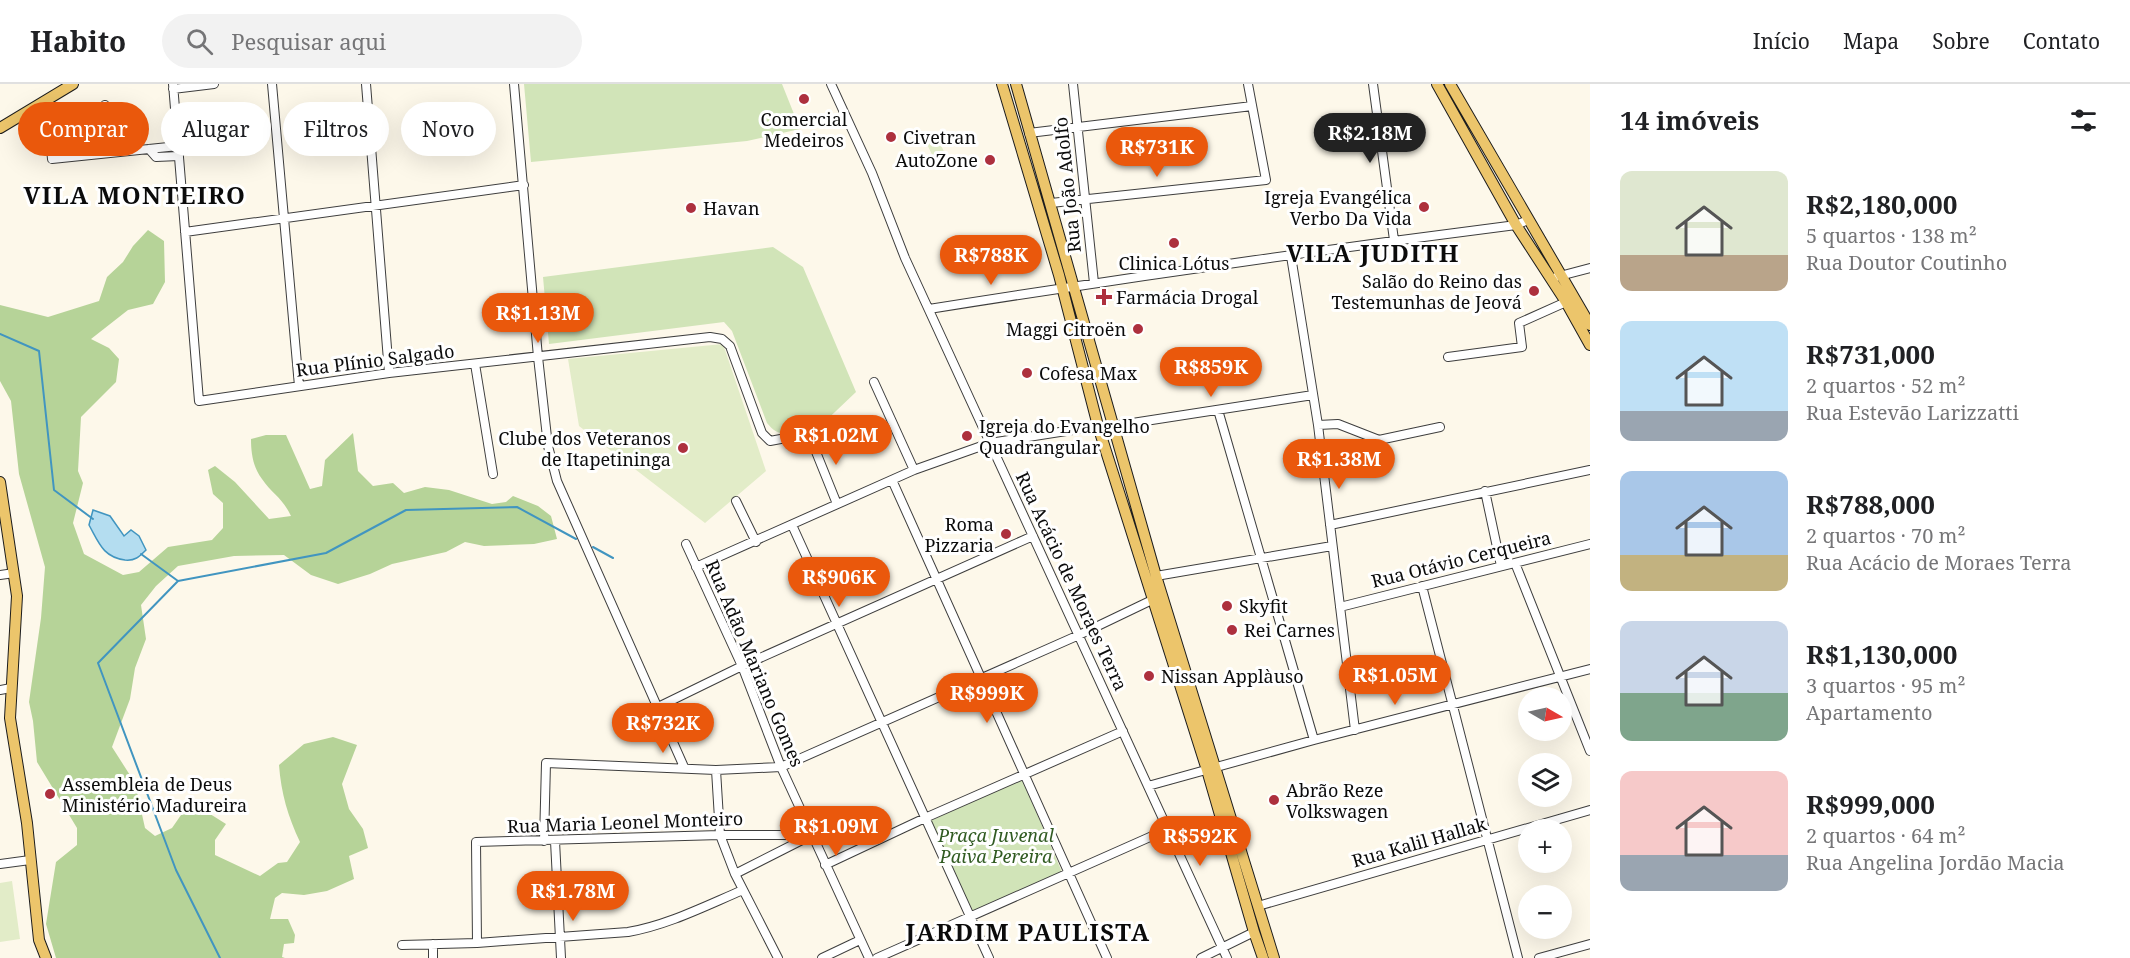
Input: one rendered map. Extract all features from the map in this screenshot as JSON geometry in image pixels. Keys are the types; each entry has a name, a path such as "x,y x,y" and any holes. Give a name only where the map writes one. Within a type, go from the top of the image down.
{"main road":[{"path":"0,128 73,84"},
{"path":"1002,84 1059,275 1060,287 1098,426 1152,600 1274,958"},
{"path":"1016,84 1075,286 1263,958"},
{"path":"1437,84 1563,275 1590,325"},
{"path":"1450,84 1516,225 1566,302 1590,345"},
{"path":"0,483 17,596 17,621 5,689 27,823 39,940 44,958"}],"street":[{"path":"174,102 173,87 214,84"},
{"path":"272,84 299,386"},
{"path":"366,84 389,373"},
{"path":"514,84 548,446 557,481 586,550 684,768"},
{"name":"Rua João Adolfo","path":"1072,84 1094,284"},
{"path":"1051,203 1266,180 1248,84"},
{"path":"1373,84 1394,240"},
{"name":"Rua Acácio de Moraes Terra","path":"832,85 872,172 905,258 928,309 1227,958"},
{"path":"1029,133 1252,106"},
{"path":"149,149 161,148"},
{"path":"149,149 156,157 179,156 185,232 524,185"},
{"path":"52,156 52,159 77,156"},
{"path":"928,309 1060,287 1516,225 1528,220"},
{"name":"Rua Plínio Salgado","path":"185,232 199,401 389,373 710,337 722,339 730,346 762,433 770,441 802,435 810,437 837,504"},
{"path":"1292,256 1318,424 1355,729"},
{"path":"1551,278 1590,268"},
{"path":"1448,357 1522,347 1519,322 1566,302"},
{"path":"475,364 493,474"},
{"path":"874,382 914,470"},
{"path":"1113,426 1313,395"},
{"path":"1218,410 1314,740"},
{"path":"1318,424 1338,424 1379,440 1440,427"},
{"path":"696,567 914,470 990,443 1098,426"},
{"path":"1330,525 1590,470"},
{"path":"892,480 1107,958"},
{"path":"1485,491 1501,567"},
{"path":"736,501 756,542"},
{"path":"792,525 989,958"},
{"path":"658,707 742,666 1033,536"},
{"name":"Rua Adão Mariano Gomes","path":"686,544 742,666 781,767 869,958"},
{"name":"Rua Otávio Cerqueira","path":"1340,607 1590,544"},
{"path":"1156,576 1332,546"},
{"path":"1515,563 1590,751"},
{"path":"0,575 14,573"},
{"path":"1422,586 1518,958"},
{"path":"544,841 546,763 716,770 781,767 1079,635 1152,600"},
{"path":"1148,786 1355,729 1590,669"},
{"path":"825,865 925,818 1123,731"},
{"path":"716,770 720,835 735,874 778,958"},
{"name":"Rua Kalil Hallak","path":"1258,906 1590,810"},
{"path":"877,958 1168,829"},
{"name":"Rua Maria Leonel Monteiro","path":"477,943 476,842 720,835 812,835"},
{"path":"785,835 788,847"},
{"path":"735,874 812,835"},
{"path":"555,841 561,958"},
{"path":"0,864 30,860"},
{"path":"402,945 477,943 628,932 646,929 743,890"},
{"path":"1201,958 1254,932"},
{"path":"822,958 860,940"},
{"path":"433,944 433,958"},
{"path":"1539,958 1567,954 1590,944"}],"green space":[{"path":"524,84 782,84 800,129 747,141 531,162"},
{"path":"936,135 948,160 937,165 925,140"},
{"path":"148,230 164,241 165,282 153,304 128,310 91,339 109,348 119,359 116,382 81,417 78,471 83,483 73,523 84,554 123,575 139,572 168,547 212,540 223,528 223,503 213,494 208,470 215,466 235,482 269,519 291,516 284,504 262,479 255,465 251,439 266,435 286,435 310,489 322,486 325,460 353,433 358,471 373,486 393,483 404,493 425,487 449,490 492,504 506,502 513,496 538,506 551,516 557,539 534,544 484,546 465,542 446,552 392,564 338,584 311,575 284,555 234,556 178,566 156,586 141,605 146,639 135,668 130,699 112,747 135,783 145,828 155,836 172,828 188,805 199,807 226,824 215,840 215,855 260,876 278,863 287,862 300,842 286,805 279,765 304,744 333,737 357,745 342,784 349,809 363,829 368,848 349,856 354,879 327,891 304,895 282,893 275,898 270,919 288,919 295,935 294,943 284,944 282,957 285,958 56,958 46,924 56,862 77,845 77,828 37,762 29,702 41,618 45,567 19,474 11,401 0,381 0,305 48,317 99,301 107,277 123,262 133,246"},
{"path":"773,247 803,267 856,392 816,430 804,424 789,432 780,433 767,423 732,331 724,322 549,344 543,277"},
{"name":"Clube dos Veteranos de Itapetininga","path":"723,344 766,471 705,523 579,426 568,359"},
{"name":"Praça Juvenal Paiva Pereira","path":"1022,779 1062,872 972,912 930,821"},
{"path":"12,881 20,939 0,942 0,883"}],"water":[{"path":"93,510 110,516 124,536 131,530 139,536 146,550 132,560 112,556 99,543 89,525"}],"waterway":[{"path":"0,334 39,351 54,490 93,519"},
{"path":"178,581 326,553 406,510 517,507 576,539"},
{"path":"593,547 613,558"},
{"path":"141,554 178,581"},
{"path":"178,581 98,663 176,870 220,958"}],"place":[{"name":"Comercial Medeiros","path":"804,99"},
{"name":"Civetran","path":"891,137"},
{"name":"AutoZone","path":"990,160"},
{"name":"Igreja Evangélica Verbo Da Vida","path":"1424,207"},
{"name":"Havan","path":"691,208"},
{"name":"Clinica Lótus","path":"1174,243"},
{"name":"Salão do Reino das Testemunhas de Jeová","path":"1534,291"},
{"name":"Farmácia Drogal","path":"1104,297"},
{"name":"Maggi Citroën","path":"1138,329"},
{"name":"Cofesa Max","path":"1027,373"},
{"name":"Igreja do Evangelho Quadrangular","path":"967,436"},
{"name":"Clube dos Veteranos de Itapetininga","path":"683,448"},
{"name":"Roma Pizzaria","path":"1006,534"},
{"name":"Skyfit","path":"1227,606"},
{"name":"Rei Carnes","path":"1232,630"},
{"name":"Nissan Applàuso","path":"1149,676"},
{"name":"Assembleia de Deus Ministério Madureira","path":"50,794"},
{"name":"Abrão Reze Volkswagen","path":"1274,800"}],"district":[{"name":"VILA MONTEIRO","path":"135,194"},
{"name":"VILA JUDITH","path":"1373,252"},
{"name":"JARDIM PAULISTA","path":"1028,931"}]}
